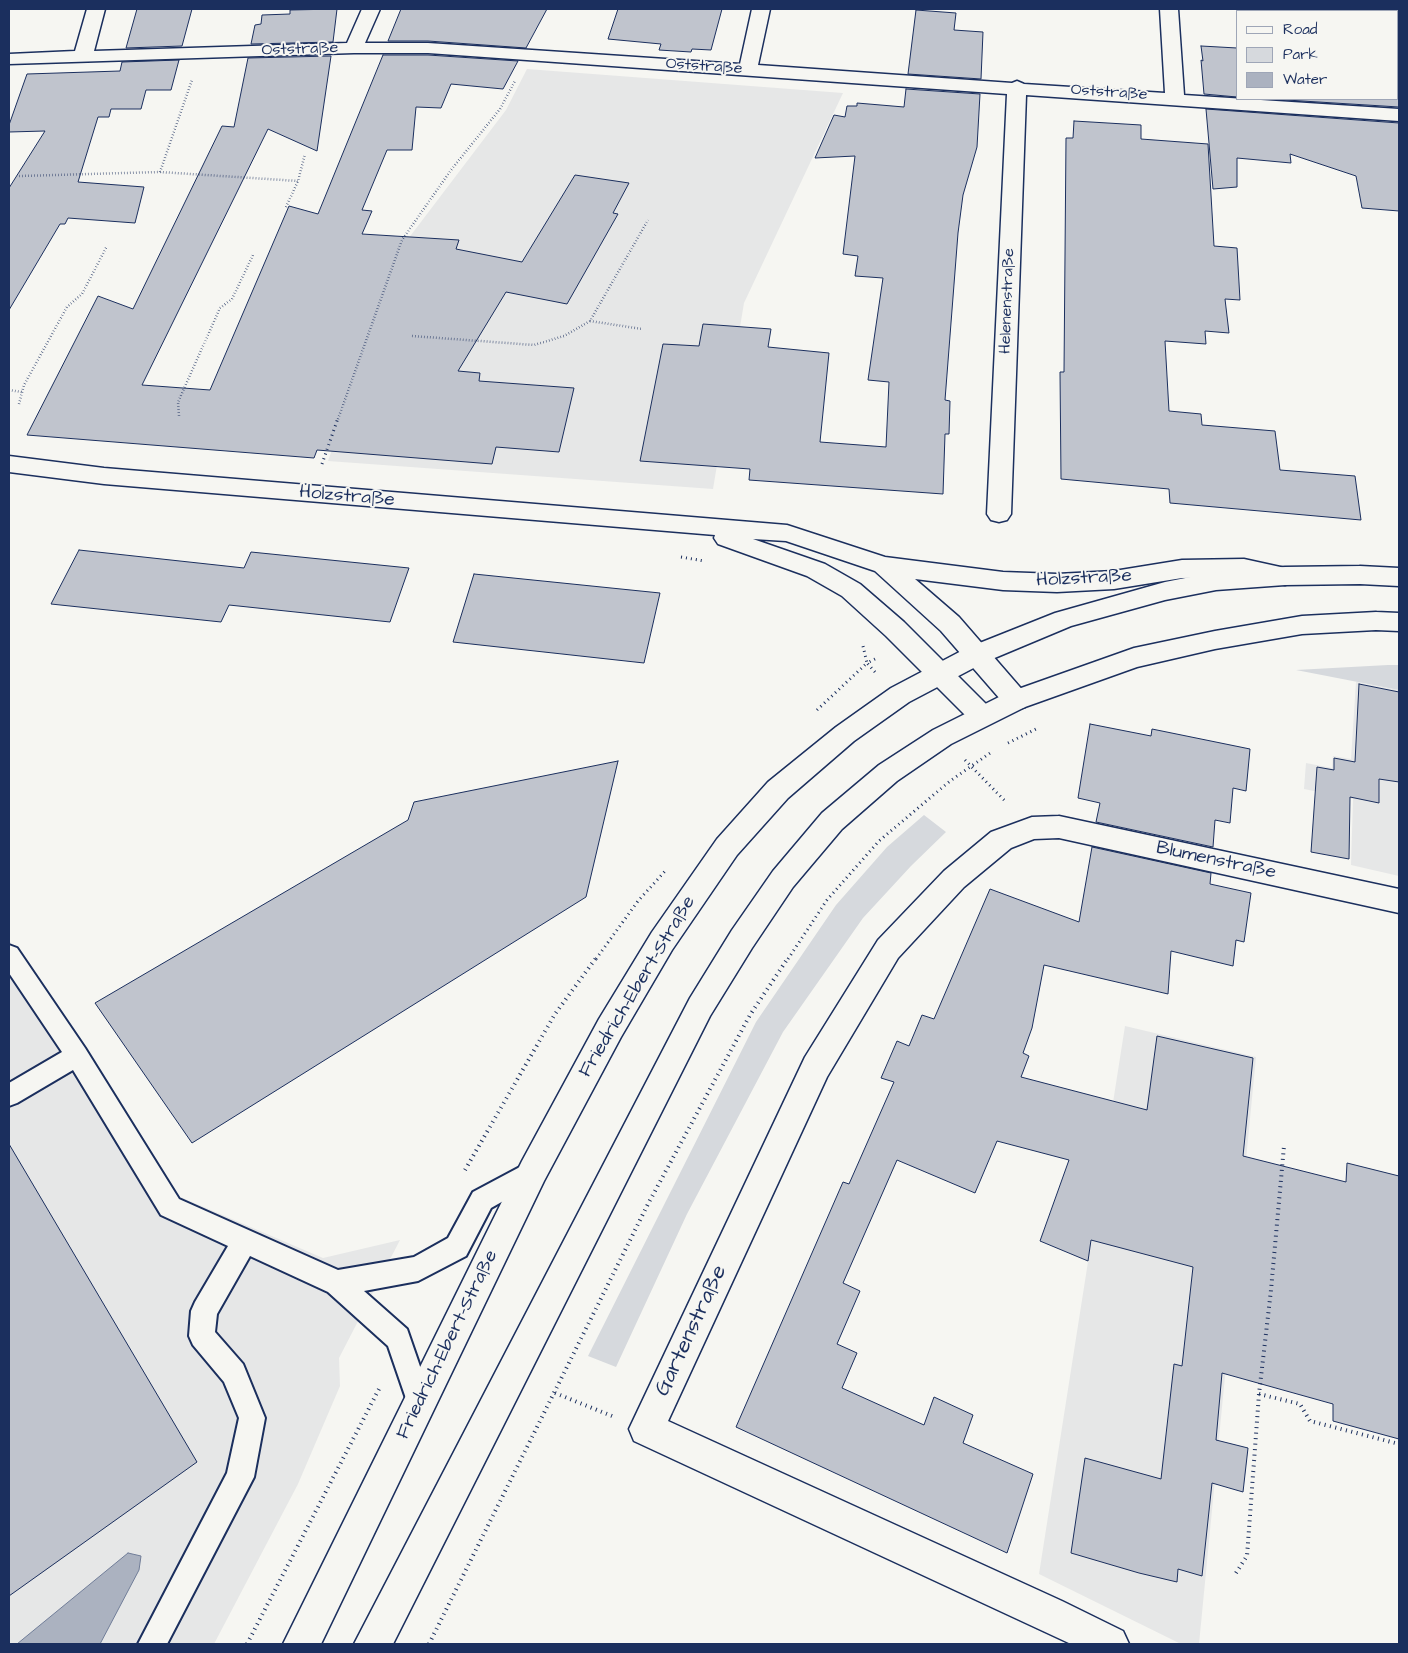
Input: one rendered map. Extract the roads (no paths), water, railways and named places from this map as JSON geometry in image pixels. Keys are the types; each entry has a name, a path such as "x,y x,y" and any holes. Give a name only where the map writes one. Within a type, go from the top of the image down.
{"street":[{"path":"82,57 96,9"},
{"path":"354,48 371,9"},
{"path":"748,70 761,9"},
{"path":"1169,9 1175,98"},
{"name":"Oststraße","path":"9,59 354,48 428,48 1399,114"},
{"name":"Helenenstraße","path":"999,514 1017,87"},
{"name":"Holzstraße","path":"9,464 104,476 786,533 883,565 909,570 1003,581 1038,583 1114,580 1191,569 1244,568 1285,576"},
{"name":"Holzstraße","path":"687,525 816,570 851,590 895,628 982,716"},
{"name":"Holzstraße","path":"883,565 950,624 1016,700"},
{"name":"Friedrich-Ebert-Straße","path":"302,1644 533,1171 610,1028 662,941 727,847 778,790 845,734 900,695 976,655 1064,619 1165,591 1216,581 1285,576 1360,575 1399,577"},
{"path":"372,1644 700,1007 742,939 783,879 832,820 888,773 942,737 1016,700 1134,658 1215,640 1302,625 1376,621 1399,622"},
{"name":"Blumenstraße","path":"1032,828 1059,827 1399,901"},
{"name":"Gartenstraße","path":"1032,828 1002,840 954,879 888,949 816,1066 646,1430 1049,1614 1110,1644"}],"lane":[{"path":"9,955 77,1054 170,1207 337,1283 398,1338 420,1404"},
{"path":"9,1095 77,1054"},
{"path":"337,1283 418,1270 457,1247 482,1200 533,1171"},
{"path":"152,1644 240,1477 252,1418 234,1373 202,1336 204,1311 246,1241"}],"water":[{"path":"128,1553 141,1556 139,1570 100,1644 17,1644"}]}
